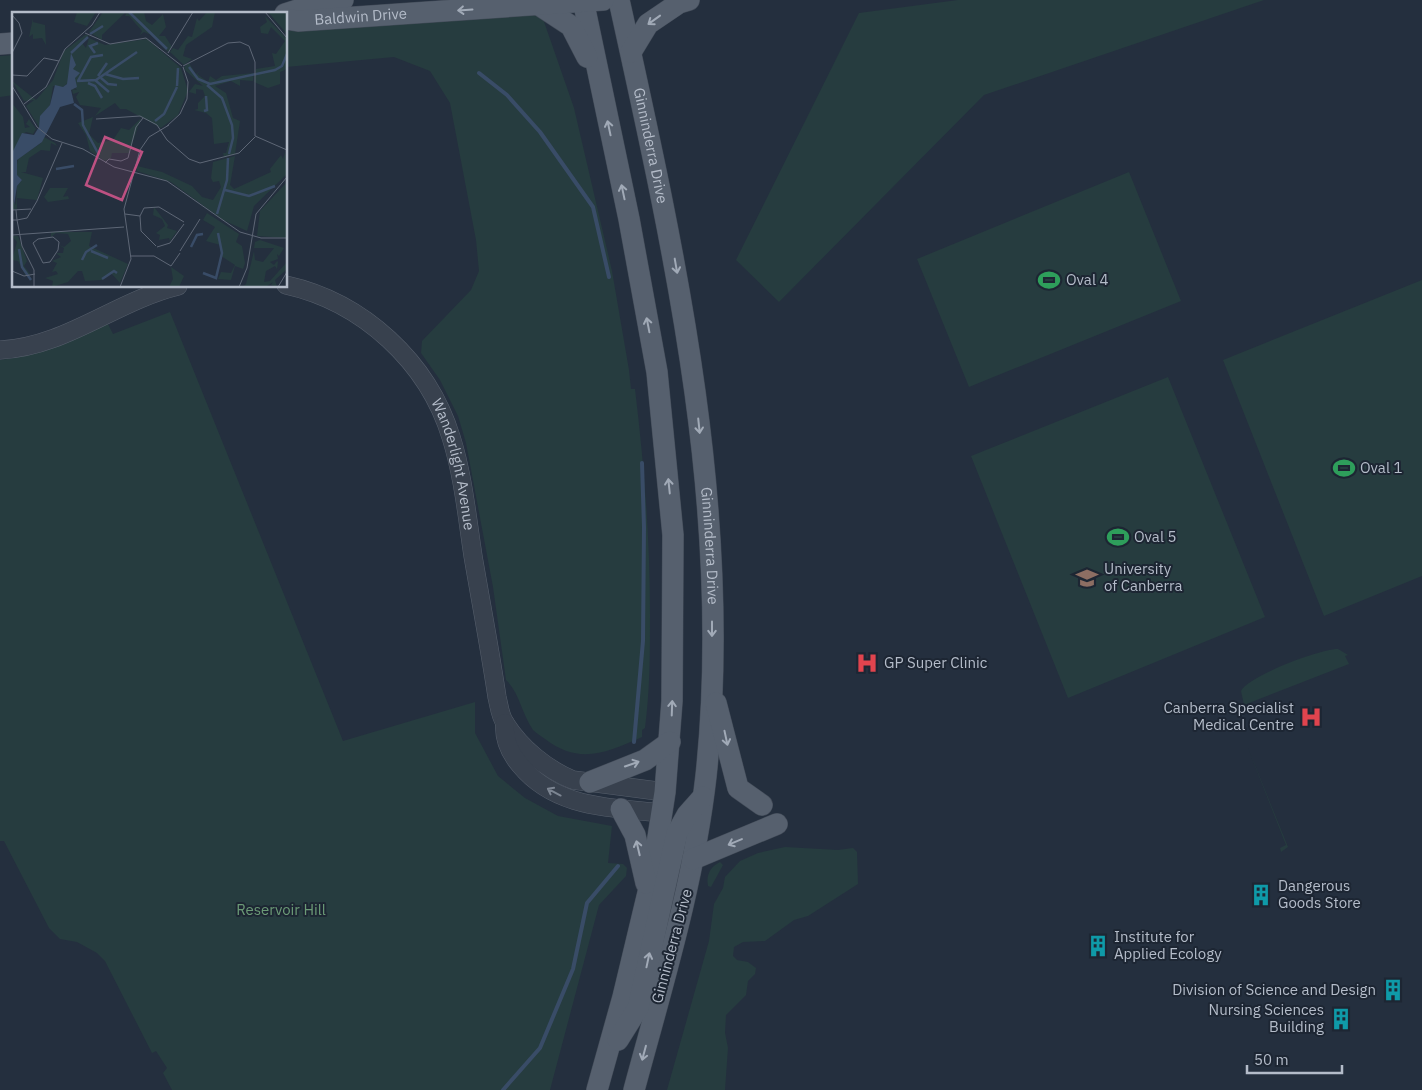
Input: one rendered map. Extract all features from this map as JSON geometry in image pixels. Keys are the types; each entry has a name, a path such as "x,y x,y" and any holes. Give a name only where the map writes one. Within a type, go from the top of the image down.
{"main road":[{"name":"Baldwin Drive","path":"288,13 310,6 343,0"},
{"name":"Ginninderra Drive","path":"619,0 667,218 693,367 710,528 712,691 703,797 693,859 634,1090"},
{"path":"631,52 648,24 679,3 689,0"},
{"name":"Baldwin Drive","path":"288,19 298,21 590,1"},
{"path":"590,1 602,92 629,219 657,372 673,535 670,742 664,802 648,890 597,1090"},
{"path":"539,5 566,22 575,32 602,92"},
{"path":"712,691 723,722 738,788 762,805"},
{"path":"590,782 645,760 670,742"},
{"path":"606,1058 638,1008 675,839 687,815 703,797"},
{"path":"622,808 635,835 648,890"},
{"path":"693,859 777,824"}],"street":[{"name":"Wanderlight Avenue","path":"288,286 326,298 372,325 409,361 438,404 455,451 497,697 505,723 505,737 509,750 524,770 542,786 576,802 622,808 664,802"},
{"path":"0,350 22,348 54,339 148,295 171,288"},
{"name":"Wanderlight Avenue","path":"505,723 542,764 573,780 590,782 664,802"}],"green space":[{"path":"958,0 1264,0 984,95 779,302 736,260 859,13"},
{"path":"541,13 574,108 612,271 631,389 635,389 646,501 650,586 649,686 647,714 642,737 616,748 593,754 569,752 557,747 534,731 514,691 506,680 493,587 466,443 458,416 440,380 421,353 422,341 471,290 479,271 476,240 450,103 430,71 394,57 288,67 288,31"},
{"path":"12,55 12,95 0,97 0,56"},
{"name":"Oval 4","path":"1129,172 1181,301 969,387 917,259"},
{"name":"Oval 1","path":"1422,280 1422,576 1324,616 1223,360"},
{"name":"Reservoir Hill","path":"170,312 343,741 475,702 475,733 498,776 525,798 558,816 612,826 608,863 623,864 627,868 626,876 599,905 550,1090 172,1090 163,1073 167,1068 156,1051 152,1053 105,961 97,953 77,942 60,939 49,928 4,841 0,841 0,360 42,351 108,324 113,334"},
{"name":"Oval 5","path":"1168,377 1265,617 1068,698 971,456"},
{"path":"1338,649 1348,655 1345,656 1349,664 1244,705 1241,691 1246,685 1257,678 1301,658"},
{"path":"1248,748 1288,847 1281,852 1280,848 1286,845"},
{"path":"785,847 838,850 853,848 857,852 858,884 808,916 794,920 765,941 743,942 734,947 733,956 737,960 748,962 756,968 755,974 748,981 746,995 726,1015 725,1033 728,1048 725,1090 667,1090 709,941 714,904 723,888 725,877 740,861 758,853"},
{"path":"720,862 723,865 711,887 708,886 709,872"}],"waterway":[{"path":"479,73 507,95 540,132 593,207 609,277"},
{"path":"634,742 643,641 644,527 642,463"},
{"path":"503,1090 540,1048 573,969 587,903 618,866"}],"place":[{"name":"Oval 4","path":"1049,280"},
{"name":"Oval 1","path":"1344,468"},
{"name":"Oval 5","path":"1118,537"},
{"name":"University of Canberra","path":"1087,578"},
{"name":"GP Super Clinic","path":"867,663"},
{"name":"Canberra Specialist Medical Centre","path":"1311,717"},
{"name":"Dangerous Goods Store","path":"1261,895"},
{"name":"Institute for Applied Ecology","path":"1098,946"},
{"name":"Division of Science and Design","path":"1393,990"},
{"name":"Nursing Sciences Building","path":"1341,1019"}]}
